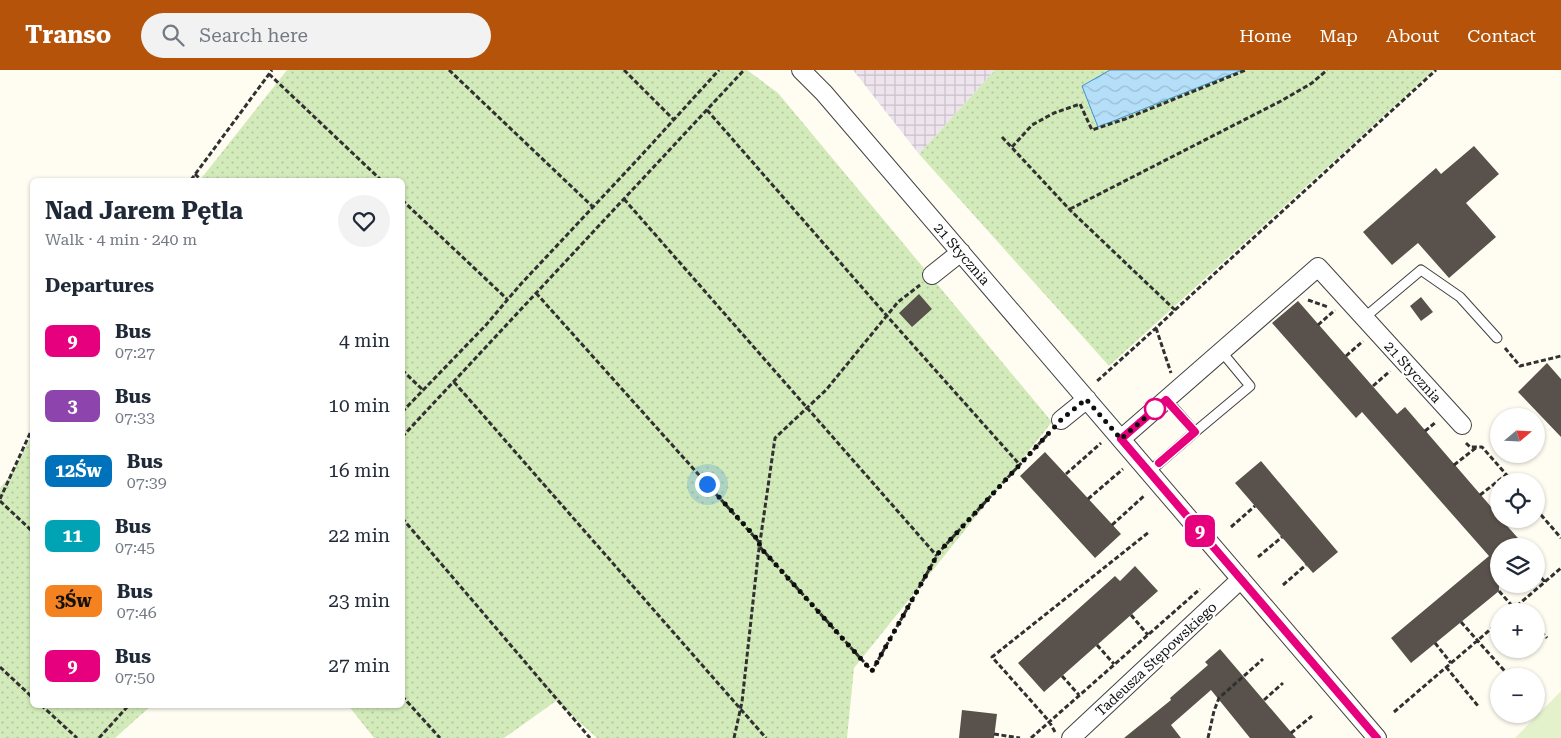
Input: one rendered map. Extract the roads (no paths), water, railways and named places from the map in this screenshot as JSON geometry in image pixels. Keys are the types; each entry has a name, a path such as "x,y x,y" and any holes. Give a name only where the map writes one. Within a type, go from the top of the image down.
{"street":[{"name":"21 Stycznia","path":"801,70 824,93 1377,738"},
{"path":"932,275 961,252"},
{"name":"21 Stycznia","path":"1118,435 1171,396 1318,267 1463,433"},
{"path":"1061,420 1084,396"},
{"name":"Tadeusza Stępowskiego","path":"1071,738 1241,579"}],"lane":[{"path":"1364,318 1421,270 1460,297 1497,338"},
{"path":"1154,477 1195,432 1250,386 1221,351"},
{"path":"1171,396 1195,432"}],"water":[{"path":"1110,70 1242,70 1098,127 1082,86"}]}
